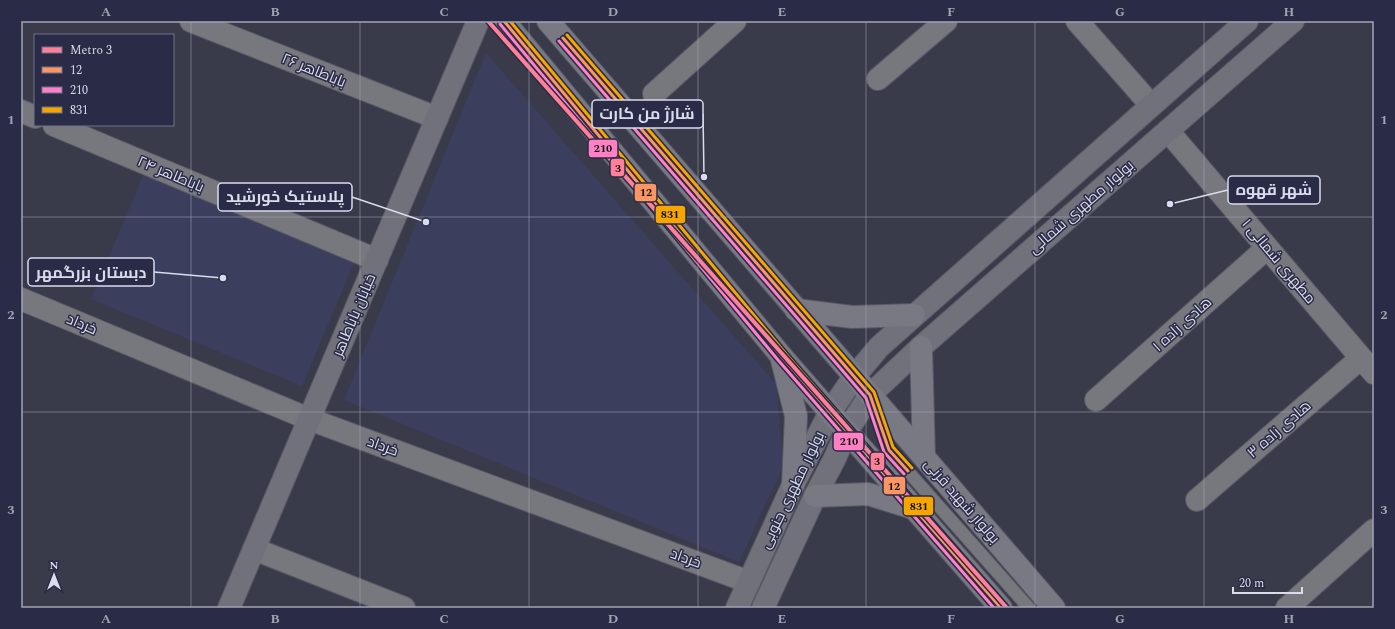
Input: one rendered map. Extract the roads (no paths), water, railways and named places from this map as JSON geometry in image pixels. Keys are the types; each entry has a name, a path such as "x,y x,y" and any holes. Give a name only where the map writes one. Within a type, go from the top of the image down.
{"main road":[{"name":"خیابان باباطاهر","path":"229,608 478,21"},
{"path":"504,21 782,357 1001,608"},
{"name":"بولوار شهید قرنی","path":"548,21 1054,608"},
{"name":"بولوار مطهری شمالی","path":"854,377 879,347 914,315 1247,21"},
{"name":"بولوار مطهری شمالی","path":"870,395 921,346 1293,21"},
{"path":"796,310 852,317 914,315"},
{"path":"921,346 924,457"},
{"path":"782,357 796,416 793,485"},
{"name":"بولوار مطهری جنوبی","path":"737,608 793,485 830,412 854,377"},
{"name":"بولوار مطهری جنوبی","path":"764,608 815,496 847,432 870,395"},
{"path":"815,496 868,494 913,508"}],"street":[{"name":"باباطاهر ۲۶","path":"191,21 437,118"},
{"path":"654,94 735,21"},
{"path":"878,79 946,21"},
{"path":"1077,21 1151,106"},
{"path":"21,111 34,117"},
{"name":"باباطاهر ۲۴","path":"56,126 377,260"},
{"name":"مطهری شمالی ۱","path":"1168,131 1368,366"},
{"name":"هادی زاده ۱","path":"1096,400 1268,248"},
{"name":"خرداد","path":"21,299 310,419 749,582"},
{"name":"هادی زاده ۳","path":"1197,500 1368,366"},
{"path":"1287,608 1374,530"},
{"path":"254,549 404,608"}],"lane":[{"path":"870,395 889,450 1029,608"}],"metro line":[{"name":"3","path":"488,21 1007,608"}],"place":[{"name":"شارژ من کارت","path":"704,177"},
{"name":"شهر قهوه","path":"1170,204"},
{"name":"پلاستیک خورشید","path":"426,222"},
{"name":"دبستان بزرگمهر","path":"223,278"}]}
